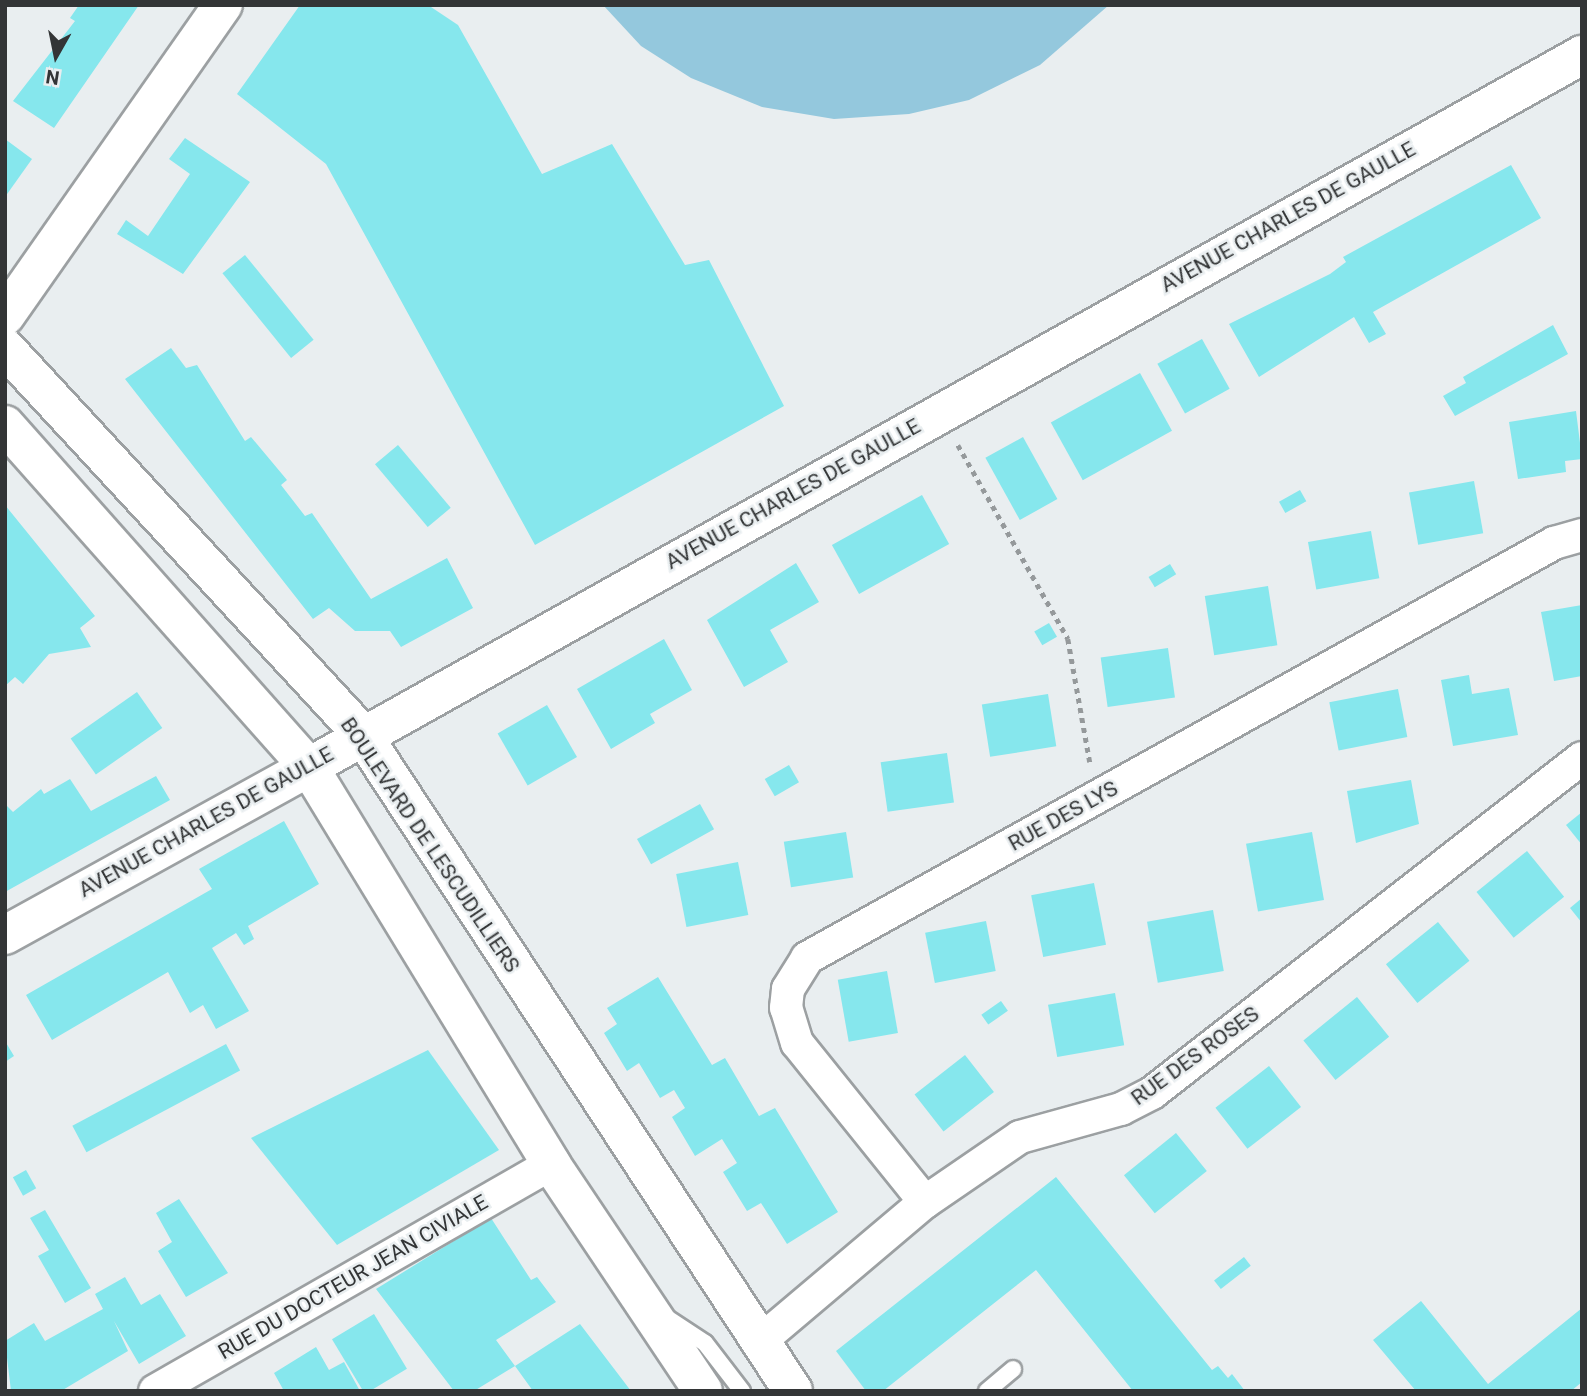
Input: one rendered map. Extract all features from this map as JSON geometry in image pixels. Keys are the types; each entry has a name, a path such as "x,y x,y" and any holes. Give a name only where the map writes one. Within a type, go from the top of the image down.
{"main road":[{"path":"5,316 223,5"},
{"name":"AVENUE CHARLES DE GAULLE","path":"5,935 309,767 361,733 1582,55"},
{"name":"BOULEVARD DE LESCUDILLIERS","path":"5,348 361,733 758,1343 793,1391"},
{"path":"5,425 309,767 551,1164 650,1307 703,1391"}],"street":[{"name":"RUE DES LYS","path":"926,1202 797,1043 786,1009 788,989 807,958 1554,543 1582,535"},
{"name":"RUE DES ROSES","path":"758,1343 926,1202 1020,1136 1121,1109 1152,1093 1582,758"},
{"name":"RUE DU DOCTEUR JEAN CIVIALE","path":"155,1391 551,1164"}],"lane":[{"path":"650,1307 705,1343 742,1391"},
{"path":"988,1391 1013,1369"}],"path":[{"path":"939,412 1068,639 1096,797"}],"shaded area":[{"path":"603,5 1109,5 1040,65 969,100 909,114 834,119 762,107 691,78 641,46"}],"building":[{"path":"79,5 139,5 54,128 13,101 75,21 70,18"},
{"path":"300,5 428,5 458,25 542,174 612,144 685,265 709,260 784,406 535,545 326,164 237,94"},
{"path":"185,138 250,182 183,274 117,234 126,220 148,236 190,174 169,159"},
{"path":"5,139 32,159 5,197"},
{"path":"1511,165 1541,218 1373,312 1386,334 1369,343 1354,317 1259,377 1229,324 1330,274 1346,262 1343,257"},
{"path":"245,255 314,340 291,358 222,273"},
{"path":"1553,325 1568,354 1455,416 1443,396 1466,383 1463,377"},
{"path":"1202,339 1230,389 1185,414 1157,364"},
{"path":"171,348 186,368 197,365 245,441 251,437 287,480 281,485 305,516 312,513 371,599 447,558 473,608 401,647 390,631 355,631 329,608 313,619 125,379"},
{"path":"1140,373 1172,431 1083,480 1051,422"},
{"path":"1576,411 1582,459 1565,461 1566,472 1518,479 1509,422"},
{"path":"1023,437 1057,499 1020,520 985,458"},
{"path":"398,445 451,508 428,527 375,464"},
{"path":"1474,481 1483,533 1418,545 1409,492"},
{"path":"1300,490 1306,501 1285,513 1279,502"},
{"path":"922,495 949,544 859,594 832,545"},
{"path":"5,505 95,616 80,628 91,647 49,654 23,684 15,677 5,686"},
{"path":"1371,531 1379,578 1316,589 1308,542"},
{"path":"796,563 819,602 770,630 788,662 744,687 707,620"},
{"path":"1170,564 1176,574 1155,587 1149,577"},
{"path":"1268,586 1277,645 1214,655 1205,596"},
{"path":"1582,605 1582,676 1554,681 1541,612"},
{"path":"1049,623 1057,637 1042,645 1034,632"},
{"path":"664,639 692,690 650,714 655,723 611,749 577,689"},
{"path":"1168,648 1175,698 1108,707 1101,657"},
{"path":"1469,675 1472,694 1509,688 1518,735 1453,746 1441,680"},
{"path":"1398,689 1407,737 1339,750 1329,702"},
{"path":"137,692 162,728 96,775 71,738"},
{"path":"1048,694 1056,746 990,757 982,704"},
{"path":"547,705 577,757 528,785 498,734"},
{"path":"947,753 954,803 888,812 881,762"},
{"path":"789,765 799,782 775,796 765,779"},
{"path":"156,776 170,800 5,892 5,804 13,812 41,789 44,794 70,779 91,811"},
{"path":"1411,780 1419,824 1356,843 1347,791"},
{"path":"700,804 714,829 651,864 637,839"},
{"path":"1582,812 1582,845 1566,825"},
{"path":"284,821 319,884 248,926 254,939 244,945 236,933 212,948 249,1011 216,1029 203,1005 190,1013 168,972 52,1040 26,995 212,889 199,869"},
{"path":"846,832 853,877 791,887 784,842"},
{"path":"1312,832 1324,900 1258,912 1246,844"},
{"path":"1527,851 1564,897 1514,938 1476,892"},
{"path":"738,862 748,915 686,927 676,874"},
{"path":"1094,883 1106,945 1043,957 1031,895"},
{"path":"1582,898 1582,923 1570,908"},
{"path":"1213,910 1224,971 1158,983 1147,922"},
{"path":"986,921 996,971 935,983 925,933"},
{"path":"1438,922 1469,961 1417,1003 1386,964"},
{"path":"887,971 898,1033 849,1042 838,980"},
{"path":"658,977 712,1065 725,1058 759,1116 775,1108 838,1212 787,1244 761,1203 747,1211 723,1172 737,1163 722,1139 695,1156 672,1117 685,1108 674,1090 660,1098 639,1063 627,1071 604,1033 617,1024 607,1008"},
{"path":"1115,993 1124,1045 1057,1057 1048,1005"},
{"path":"1357,997 1389,1037 1335,1080 1303,1040"},
{"path":"1001,1001 1008,1011 988,1025 981,1015"},
{"path":"5,1041 14,1056 5,1062"},
{"path":"226,1044 240,1070 86,1152 72,1126"},
{"path":"428,1050 499,1150 337,1245 251,1138"},
{"path":"965,1055 994,1092 944,1131 915,1094"},
{"path":"1269,1066 1301,1107 1247,1149 1215,1108"},
{"path":"1176,1133 1207,1171 1155,1213 1124,1175"},
{"path":"26,1170 36,1188 23,1196 13,1177"},
{"path":"1056,1177 1212,1370 1218,1366 1228,1378 1232,1374 1245,1391 1133,1391 1036,1270 883,1391 866,1391 836,1351"},
{"path":"179,1199 228,1273 186,1297 158,1251 172,1242 156,1213"},
{"path":"45,1210 91,1288 65,1303 38,1256 49,1250 30,1218"},
{"path":"491,1218 531,1280 537,1277 556,1302 496,1340 515,1366 474,1391 454,1391 376,1289"},
{"path":"1244,1257 1251,1266 1221,1289 1214,1280"},
{"path":"125,1277 141,1305 160,1294 186,1336 139,1364 114,1321 128,1351 61,1391 11,1391 5,1341 34,1323 45,1341 103,1309 95,1294"},
{"path":"1421,1301 1488,1384 1582,1308 1582,1382 1571,1391 1416,1391 1373,1340"},
{"path":"374,1314 407,1369 370,1391 363,1391 332,1339"},
{"path":"580,1324 631,1391 533,1391 515,1366"},
{"path":"316,1347 329,1370 344,1362 360,1391 284,1391 274,1373"}]}
